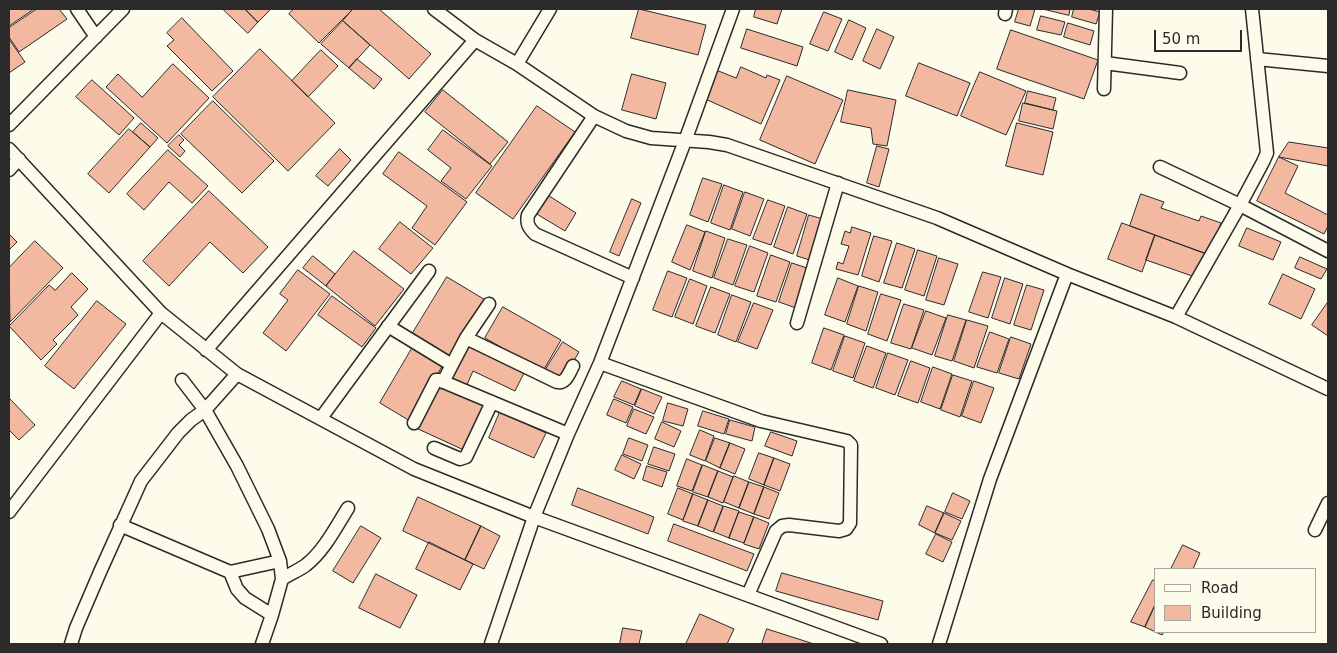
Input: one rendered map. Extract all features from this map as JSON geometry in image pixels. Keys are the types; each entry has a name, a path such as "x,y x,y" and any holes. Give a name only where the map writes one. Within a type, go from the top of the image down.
{"street":[{"path":"77,9 96,37"},
{"path":"9,125 123,9"},
{"path":"434,9 475,40 517,64 594,116 626,131 651,138 727,145 937,218 1067,274 1176,317 1328,389"},
{"path":"517,64 550,9"},
{"path":"492,644 534,517 600,363 685,141 732,9"},
{"path":"1104,89 1106,9"},
{"path":"1176,317 1240,205 1267,153 1252,9"},
{"path":"206,350 475,40"},
{"path":"1257,58 1328,66"},
{"path":"1105,64 1180,73"},
{"path":"594,116 528,215 528,228 535,234 632,278"},
{"path":"9,149 161,313 237,374 414,469 534,517 881,644"},
{"path":"9,170 19,159"},
{"path":"1160,167 1240,205 1328,251"},
{"path":"798,324 838,183"},
{"path":"321,418 429,271"},
{"path":"939,644 990,479 1067,274"},
{"path":"443,382 466,338 489,304"},
{"path":"9,512 161,313"},
{"path":"388,326 452,365"},
{"path":"466,338 557,382 564,382 573,366"},
{"path":"600,363 761,422 840,439 847,441 851,445 850,523 846,529 839,531 789,525 782,526 776,530 748,595"},
{"path":"71,644 76,628 140,481 178,433 205,410 237,374"},
{"path":"182,380 205,410 237,466 268,529 280,561 282,579 262,644"},
{"path":"414,423 436,380 439,380 568,434"},
{"path":"434,448 460,459 466,457 492,402"},
{"path":"1315,530 1328,502"},
{"path":"282,579 313,559 321,550 348,508"},
{"path":"120,525 230,572 280,561"},
{"path":"230,572 237,589 245,598 272,615"}],"building":[{"path":"9,9 34,9 9,26"},
{"path":"37,9 59,9 67,19 19,52 9,37 9,28"},
{"path":"223,9 245,9 258,22 248,33"},
{"path":"245,9 271,9 258,22"},
{"path":"294,9 353,9 319,43 289,14"},
{"path":"353,9 379,9 431,54 409,79 343,21"},
{"path":"639,9 706,25 698,55 631,38"},
{"path":"756,9 782,9 777,24 754,17"},
{"path":"1019,9 1035,9 1030,26 1015,22"},
{"path":"1043,9 1070,9 1069,15"},
{"path":"1074,9 1089,9 1100,12 1096,24 1072,17"},
{"path":"824,12 842,19 828,51 810,44"},
{"path":"1041,16 1065,22 1061,35 1037,30"},
{"path":"182,18 233,71 212,91 167,46 174,40 167,33"},
{"path":"849,20 866,28 852,60 835,52"},
{"path":"343,21 370,45 349,68 321,44"},
{"path":"1068,23 1094,31 1090,45 1064,37"},
{"path":"747,29 803,47 797,66 741,48"},
{"path":"877,29 894,37 880,69 863,61"},
{"path":"1011,30 1098,60 1084,99 997,69"},
{"path":"9,39 25,62 9,73"},
{"path":"260,49 335,123 288,171 213,97"},
{"path":"321,50 338,66 308,97 292,81"},
{"path":"357,59 382,79 374,89 349,68"},
{"path":"919,63 970,83 957,116 906,96"},
{"path":"173,64 209,98 167,143 106,87 118,74 142,97"},
{"path":"741,67 766,78 767,75 780,80 761,124 703,98 716,70 736,78"},
{"path":"980,72 1026,91 1006,135 961,116"},
{"path":"632,74 666,83 656,119 622,110"},
{"path":"787,76 843,100 815,164 760,140"},
{"path":"92,80 134,118 119,135 76,97"},
{"path":"443,90 508,142 490,164 425,112"},
{"path":"848,90 896,100 887,146 873,144 871,128 841,122"},
{"path":"1028,91 1056,98 1053,110 1025,103"},
{"path":"213,101 274,161 242,193 181,134"},
{"path":"1023,103 1057,111 1053,129 1019,121"},
{"path":"537,106 575,132 513,219 476,193"},
{"path":"141,123 158,138 150,147 133,132"},
{"path":"1017,123 1053,132 1043,175 1006,166"},
{"path":"129,129 150,147 109,193 88,174"},
{"path":"443,130 492,166 466,199 441,181 451,168 428,150"},
{"path":"179,135 184,140 179,145 185,151 180,157 168,146"},
{"path":"1289,142 1328,148 1328,166 1279,157"},
{"path":"877,146 889,149 879,187 867,183"},
{"path":"340,149 351,160 328,186 316,176"},
{"path":"168,150 208,186 192,203 169,182 144,210 127,194"},
{"path":"399,152 467,202 435,245 412,228 427,206 383,174"},
{"path":"1279,157 1298,166 1285,193 1328,215 1328,226 1324,234 1257,201"},
{"path":"703,178 722,184 708,222 690,215"},
{"path":"724,185 743,192 730,230 711,223"},
{"path":"209,191 268,247 243,273 210,242 169,286 143,261"},
{"path":"745,192 764,199 750,236 732,229"},
{"path":"546,194 576,213 565,231 535,213"},
{"path":"1141,194 1164,202 1161,208 1199,221 1201,216 1221,223 1210,255 1130,226"},
{"path":"632,199 641,203 619,256 610,252"},
{"path":"768,200 785,206 771,245 753,239"},
{"path":"788,207 807,214 793,254 774,247"},
{"path":"809,215 826,220 813,261 797,256"},
{"path":"400,222 433,248 411,274 379,249"},
{"path":"1122,223 1155,235 1142,272 1108,259"},
{"path":"687,225 705,232 690,270 672,262"},
{"path":"852,227 871,233 858,275 836,269 838,262 843,264 849,246 841,244 845,231 850,233"},
{"path":"1247,228 1281,242 1273,260 1239,246"},
{"path":"706,231 725,238 712,278 693,271"},
{"path":"9,234 17,242 9,250"},
{"path":"1155,235 1206,254 1198,278 1146,260"},
{"path":"874,236 892,241 879,282 862,276"},
{"path":"728,239 747,245 733,285 714,278"},
{"path":"35,241 63,268 10,322 9,268"},
{"path":"897,243 915,249 902,288 884,283"},
{"path":"750,246 768,253 754,292 735,286"},
{"path":"918,250 937,256 924,296 905,290"},
{"path":"354,251 404,289 375,326 326,286"},
{"path":"771,255 790,262 776,302 757,296"},
{"path":"313,256 335,274 326,286 303,268"},
{"path":"1300,257 1327,269 1321,279 1295,268"},
{"path":"939,258 958,264 944,305 926,300"},
{"path":"792,263 810,269 796,308 779,302"},
{"path":"298,270 330,294 286,351 263,333 288,300 280,294"},
{"path":"668,271 687,278 672,317 653,310"},
{"path":"983,272 1001,277 988,318 969,312"},
{"path":"72,273 88,289 71,307 78,315 53,340 57,344 41,360 9,326 49,285 55,290"},
{"path":"1283,274 1315,289 1301,319 1269,304"},
{"path":"447,277 487,301 451,360 411,336"},
{"path":"838,278 858,286 845,322 825,315"},
{"path":"1005,278 1023,284 1010,324 992,318"},
{"path":"690,279 707,286 693,324 675,317"},
{"path":"1027,285 1044,290 1031,330 1014,325"},
{"path":"859,286 878,292 866,331 847,324"},
{"path":"711,287 730,294 715,333 696,326"},
{"path":"881,294 901,300 887,341 868,334"},
{"path":"732,295 751,302 736,342 718,335"},
{"path":"332,296 376,328 362,347 318,315"},
{"path":"97,301 126,324 74,389 45,366"},
{"path":"1328,302 1328,336 1312,325"},
{"path":"754,303 773,310 757,349 738,342"},
{"path":"904,304 924,310 911,349 891,343"},
{"path":"503,307 561,340 543,371 485,338"},
{"path":"926,311 946,318 932,355 912,348"},
{"path":"948,315 966,320 952,361 935,356"},
{"path":"967,320 988,326 974,368 954,361"},
{"path":"824,328 844,335 831,370 812,363"},
{"path":"990,332 1009,339 997,373 977,367"},
{"path":"845,336 865,343 853,378 833,371"},
{"path":"1011,337 1031,344 1019,379 999,373"},
{"path":"563,342 579,352 563,379 546,369"},
{"path":"464,344 524,373 515,391 473,371 466,387 448,378"},
{"path":"414,345 444,363 410,421 380,403"},
{"path":"867,346 886,353 873,388 854,381"},
{"path":"888,353 908,360 895,395 876,388"},
{"path":"911,361 930,368 918,403 898,396"},
{"path":"933,367 952,374 940,409 921,402"},
{"path":"953,375 972,381 960,417 941,410"},
{"path":"438,381 488,404 466,451 416,428"},
{"path":"622,381 641,389 634,405 614,397"},
{"path":"974,381 994,388 981,423 962,416"},
{"path":"642,389 662,397 654,414 635,406"},
{"path":"10,399 35,425 19,440 9,430"},
{"path":"614,399 633,407 626,423 607,415"},
{"path":"668,403 688,409 683,426 663,421"},
{"path":"634,409 654,417 646,434 627,426"},
{"path":"703,411 729,419 724,434 698,426"},
{"path":"500,412 546,433 534,458 489,438"},
{"path":"730,420 755,427 752,441 726,434"},
{"path":"662,422 681,431 674,447 655,439"},
{"path":"700,430 714,436 705,461 690,455"},
{"path":"771,432 797,441 792,456 765,446"},
{"path":"629,438 648,445 642,461 623,454"},
{"path":"715,438 730,443 720,468 706,461"},
{"path":"730,443 745,449 735,474 720,468"},
{"path":"654,447 675,454 669,471 648,464"},
{"path":"759,453 774,458 764,485 749,479"},
{"path":"622,455 641,464 634,479 615,470"},
{"path":"774,458 790,464 780,491 764,485"},
{"path":"687,459 702,465 692,491 677,486"},
{"path":"703,465 718,471 708,497 693,492"},
{"path":"647,466 667,472 662,487 643,480"},
{"path":"718,471 733,477 723,503 708,497"},
{"path":"734,476 749,482 739,508 724,502"},
{"path":"749,482 764,487 754,514 739,508"},
{"path":"764,487 779,493 769,519 754,514"},
{"path":"578,488 654,517 648,534 572,505"},
{"path":"678,488 693,494 683,520 668,514"},
{"path":"953,493 970,501 962,519 945,512"},
{"path":"693,494 708,500 698,526 683,521"},
{"path":"418,497 481,526 465,560 403,531"},
{"path":"708,500 723,506 713,532 698,526"},
{"path":"724,506 739,511 729,538 714,532"},
{"path":"927,506 944,513 935,533 919,525"},
{"path":"739,512 754,517 744,543 729,538"},
{"path":"944,513 961,521 952,540 935,533"},
{"path":"754,517 769,523 759,549 744,544"},
{"path":"674,524 754,554 747,571 668,541"},
{"path":"361,526 381,538 353,583 333,571"},
{"path":"481,526 500,536 484,569 465,560"},
{"path":"936,534 952,542 943,562 926,554"},
{"path":"429,542 473,564 460,590 416,569"},
{"path":"1183,545 1200,553 1193,568 1172,568"},
{"path":"782,573 883,601 878,620 776,591"},
{"path":"376,574 417,595 400,628 359,608"},
{"path":"1154,580 1154,607 1145,627 1131,622"},
{"path":"1154,607 1154,631 1145,627"},
{"path":"700,614 734,629 727,644 686,644"},
{"path":"623,628 642,631 639,644 620,644"},
{"path":"767,629 814,644 762,644"}]}
